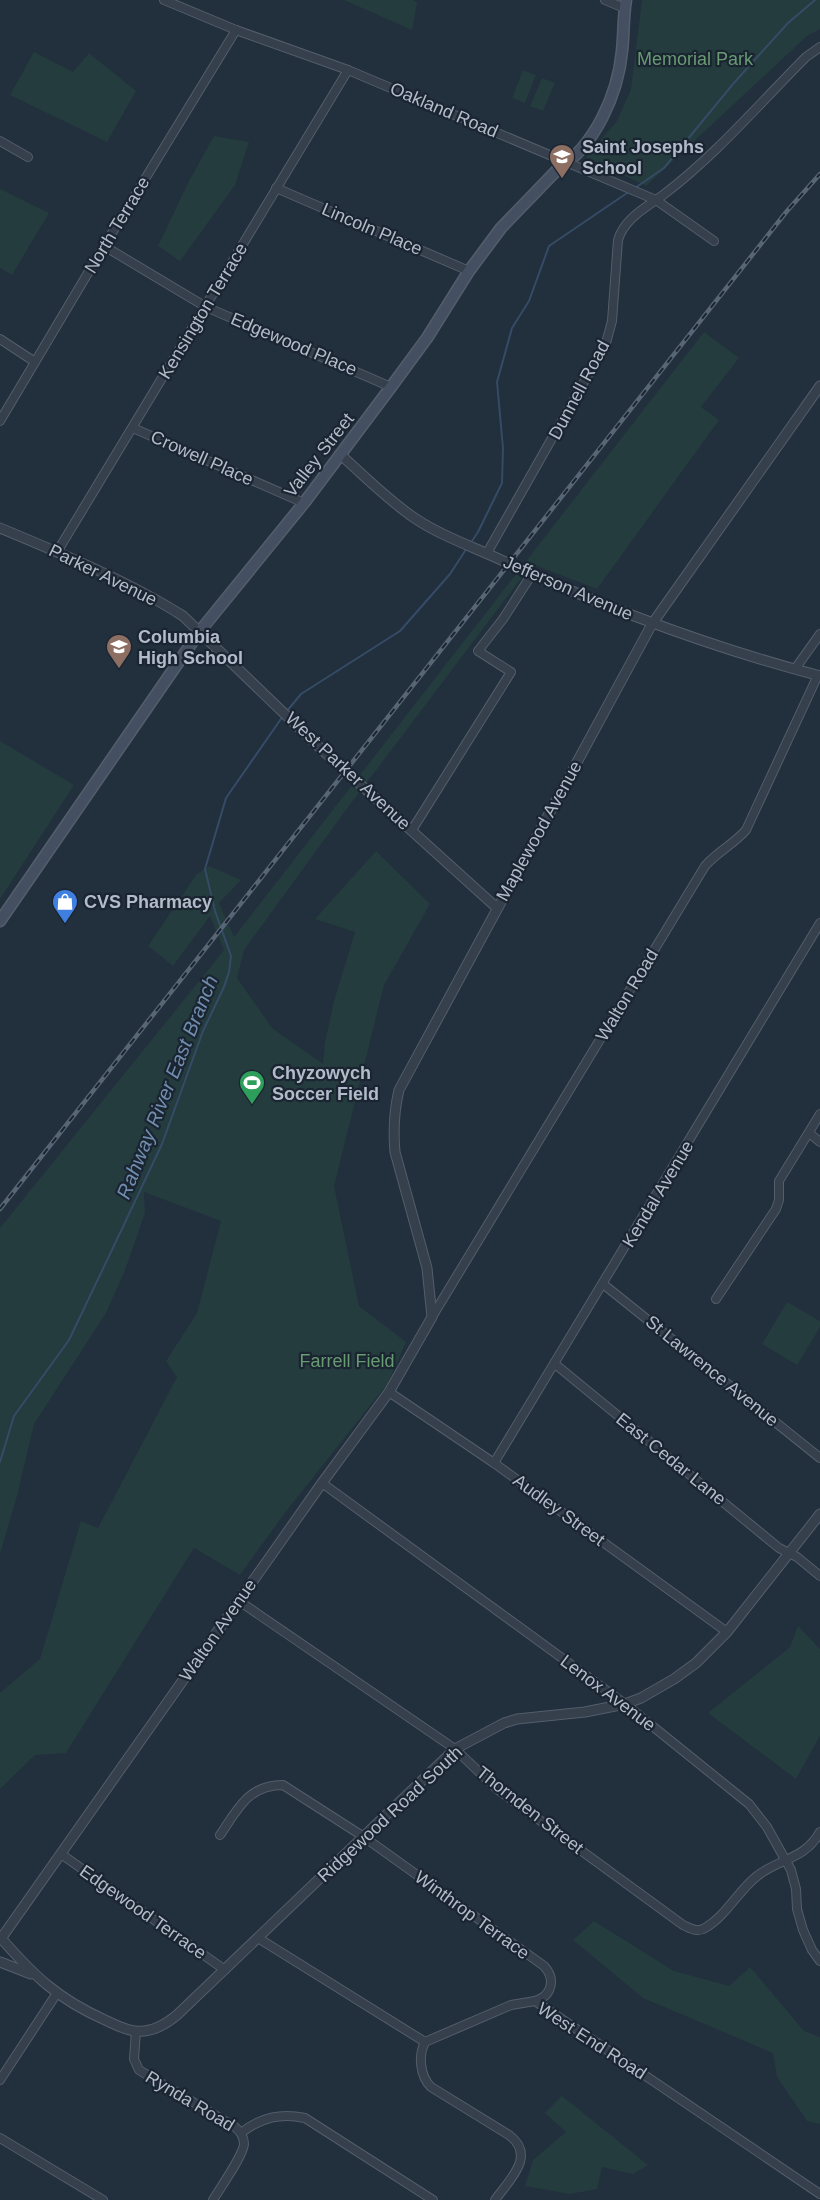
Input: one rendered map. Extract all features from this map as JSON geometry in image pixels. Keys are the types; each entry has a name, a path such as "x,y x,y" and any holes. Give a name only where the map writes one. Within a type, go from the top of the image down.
{"main road":[{"name":"Valley Street","path":"0,921 200,631 304,502 392,387 427,338 469,271 501,228 557,170 568,163 596,127 614,89 622,53 625,4"}],"street":[{"name":"Oakland Road","path":"164,0 236,30 348,69 656,200 714,241"},
{"path":"605,0 625,4"},
{"name":"North Terrace","path":"0,421 236,30"},
{"name":"Dunnell Road","path":"487,553 606,343 612,321 618,240 621,230 629,220 687,177 806,57 820,47"},
{"name":"Kensington Terrace","path":"57,552 348,69"},
{"path":"0,141 28,157"},
{"name":"Lincoln Place","path":"276,188 469,271"},
{"name":"Edgewood Place","path":"104,246 206,307 392,387"},
{"path":"0,339 35,362"},
{"name":"Maplewood Avenue","path":"432,1317 427,1268 395,1152 394,1112 399,1090 652,624 820,386"},
{"name":"Crowell Place","path":"133,428 304,502"},
{"name":"Jefferson Avenue","path":"341,454 414,518 461,542 652,624 762,661 819,675"},
{"name":"Parker Avenue","path":"0,528 57,552 166,605 200,631"},
{"path":"412,830 511,672 478,651 532,574"},
{"name":"West Parker Avenue","path":"200,631 357,782 497,908"},
{"path":"795,669 820,634"},
{"name":"Walton Road","path":"432,1317 705,866 715,854 746,830 819,675"},
{"name":"Kendal Avenue","path":"494,1463 820,923"},
{"path":"716,1299 776,1209 779,1200 779,1181 820,1114"},
{"path":"809,1132 820,1142"},
{"name":"St Lawrence Avenue","path":"603,1284 820,1458"},
{"name":"Walton Avenue","path":"1,1939 388,1392 432,1317"},
{"name":"East Cedar Lane","path":"555,1364 779,1548 796,1557 820,1576"},
{"name":"Audley Street","path":"388,1392 494,1463 727,1632"},
{"name":"Lenox Avenue","path":"322,1483 626,1704 749,1804 767,1827 786,1860 796,1889 797,1910 803,1930 820,1961"},
{"name":"Ridgewood Road South","path":"136,2031 153,2029 166,2024 455,1749 511,1721 585,1712 626,1704 652,1692 685,1672 727,1632 820,1514"},
{"name":"Thornden Street","path":"239,1601 455,1749 496,1790 683,1925 694,1930 702,1930 711,1924 758,1876 786,1860"},
{"path":"220,1835 246,1798 255,1791 271,1785 283,1785 364,1837"},
{"path":"786,1860 805,1852 820,1833"},
{"name":"Winthrop Terrace","path":"364,1837 544,1966 551,1976 551,1988 544,1998 535,2001"},
{"name":"Edgewood Terrace","path":"61,1854 225,1970"},
{"path":"258,1938 425,2042 421,2057 424,2080 431,2087 515,2140 521,2153 521,2161 517,2171 495,2200"},
{"path":"1,1939 33,1975 57,1993 83,2010 136,2031"},
{"path":"0,1962 33,1975"},
{"path":"0,2080 57,1993"},
{"name":"West End Road","path":"425,2042 511,2005 535,2001 820,2194"},
{"name":"Rynda Road","path":"136,2031 134,2059 139,2070 235,2127 241,2133 244,2141 241,2152 213,2200"},
{"path":"241,2133 267,2118 293,2115 305,2118 433,2200"},
{"path":"0,2138 103,2200"}],"green space":[{"path":"344,0 413,0 417,3 412,30"},
{"name":"Memorial Park","path":"642,0 820,0 820,29 807,36 646,186 586,157 617,121 631,89"},
{"path":"34,52 73,72 89,53 136,91 107,142 10,95"},
{"path":"523,70 536,75 525,103 512,98"},
{"path":"542,78 555,83 543,111 530,106"},
{"path":"214,136 249,142 235,185 180,261 158,246 188,183"},
{"path":"0,189 49,213 12,275 0,268"},
{"name":"Farrell Field","path":"704,332 739,358 701,407 719,420 597,589 532,564 343,814 244,950 237,978 272,1028 323,1064 325,1042 334,1001 355,932 315,919 376,851 430,904 384,985 334,1186 359,1306 406,1342 388,1383 284,1514 240,1575 194,1548 66,1753 35,1755 0,1789 0,1693 40,1659 81,1521 98,1528 177,1377 166,1361 197,1313 221,1221 144,1192 145,1213 124,1273 106,1313 34,1424 0,1554 0,1228 224,950 210,916 173,966 148,946 196,875 209,866 241,880 219,903 234,937"},
{"path":"0,741 74,785 0,899"},
{"path":"787,1302 820,1321 820,1327 797,1365 762,1344"},
{"path":"798,1626 820,1649 820,1736 796,1779 708,1713 790,1647"},
{"path":"594,1921 674,1971 729,1986 750,1967 804,2031 820,2037 820,2124 807,2121 777,2077 773,2053 643,1998 573,1940"},
{"path":"562,2096 648,2165 633,2174 602,2167 597,2189 570,2194 525,2186 533,2160 566,2132 545,2113"}],"waterway":[{"name":"Rahway River East Branch","path":"635,188 664,168 733,84 788,23 815,0"},
{"name":"Rahway River East Branch","path":"470,544 502,483 503,448 497,382 512,328 529,301 549,246 630,191"},
{"name":"Rahway River East Branch","path":"287,711 301,694 400,631 450,574 467,548"},
{"name":"Rahway River East Branch","path":"0,1462 14,1416 69,1340 162,1144 203,1031 224,987 231,956 215,911 205,869 226,798 283,716"}],"railway":[{"path":"0,1209 787,211 820,174"}],"place":[{"name":"Saint Josephs School","path":"562,180"},
{"name":"Columbia High School","path":"119,670"},
{"name":"CVS Pharmacy","path":"65,925"},
{"name":"Chyzowych Soccer Field","path":"252,1106"}]}
